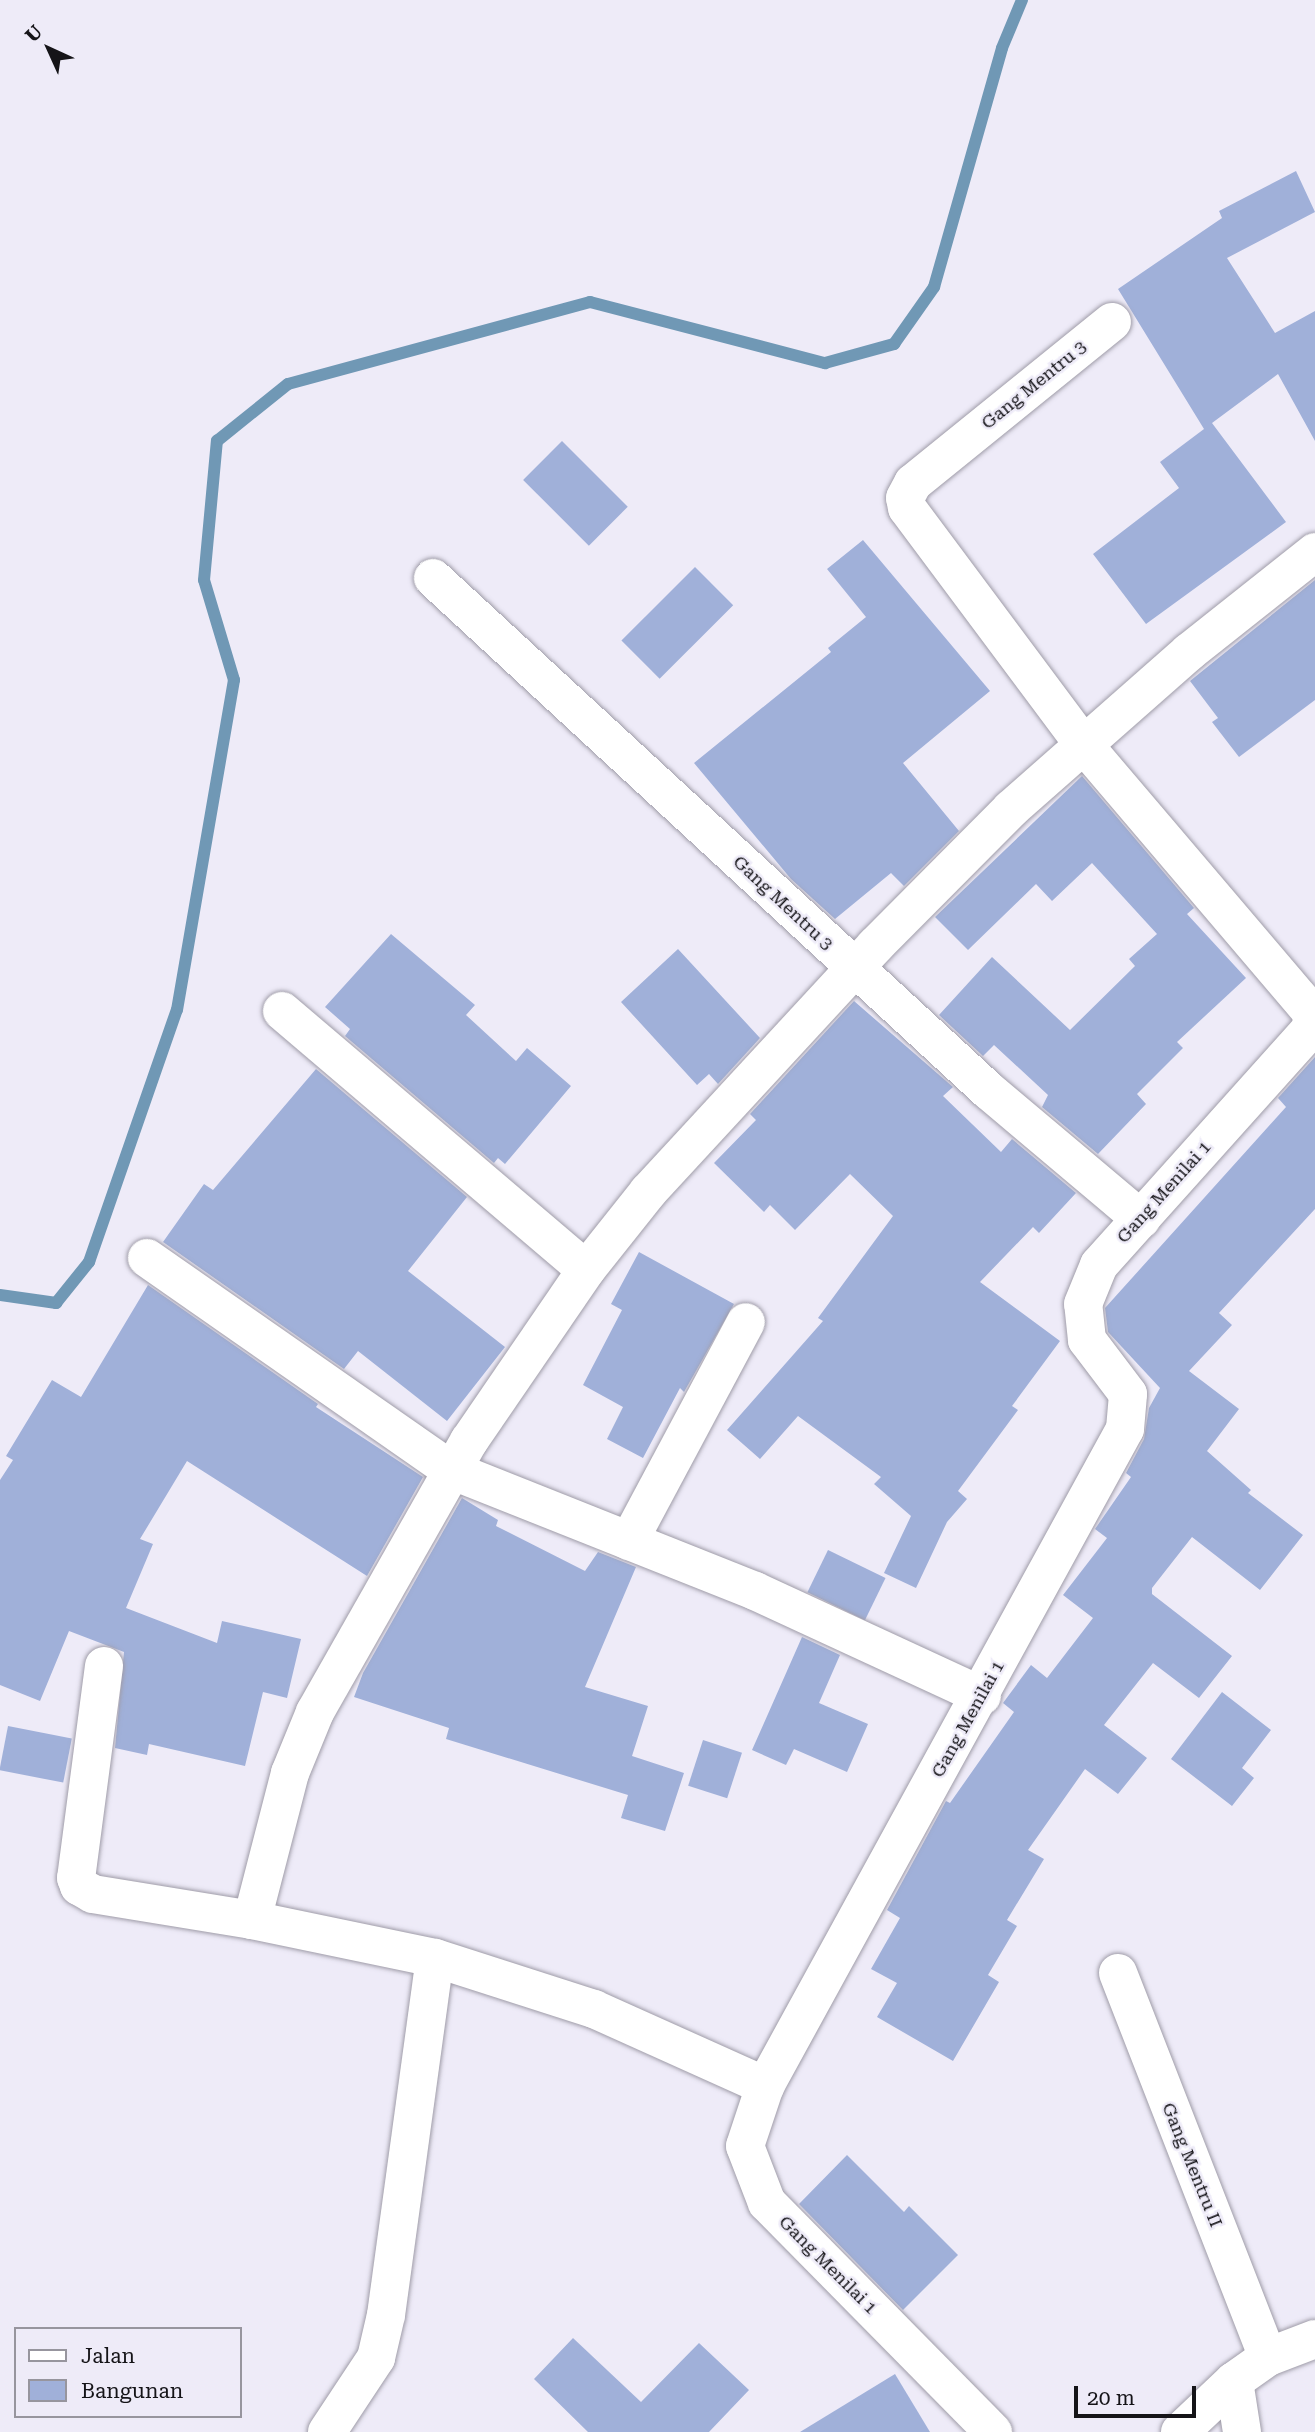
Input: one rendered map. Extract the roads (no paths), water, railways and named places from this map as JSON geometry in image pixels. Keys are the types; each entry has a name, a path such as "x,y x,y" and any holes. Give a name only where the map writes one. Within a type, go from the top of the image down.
{"street":[{"name":"Gang Mentru 3","path":"1083,744 930,542 905,498 914,483 1112,323"},
{"path":"252,1920 302,1741 451,1470 586,1270 648,1192 854,968 1011,809 1189,652 1315,552"},
{"name":"Gang Mentru 3","path":"433,578 989,1091 1141,1219"},
{"name":"Gang Menilai 1","path":"993,2432 767,2203 745,2146 765,2086 982,1696 1125,1429 1128,1394 1087,1340 1083,1304 1099,1265 1311,1029 1312,1013 1083,744"},
{"path":"282,1011 586,1270"},
{"path":"147,1258 451,1470 755,1591 982,1696"},
{"path":"629,1541 746,1322"},
{"path":"104,1666 76,1878 79,1886 93,1894 252,1920 435,1958 594,2009 765,2086"},
{"path":"327,2432 376,2358 386,2315 435,1958"},
{"name":"Gang Mentru II","path":"1118,1973 1268,2357"},
{"path":"1180,2432 1234,2381 1268,2357 1315,2339"},
{"path":"1234,2381 1242,2432"}],"waterway":[{"path":"0,1295 56,1303 89,1262 177,1010 234,680 204,580 217,441 288,384 590,302 825,363 894,344 934,287 1002,48 1022,0"}]}
